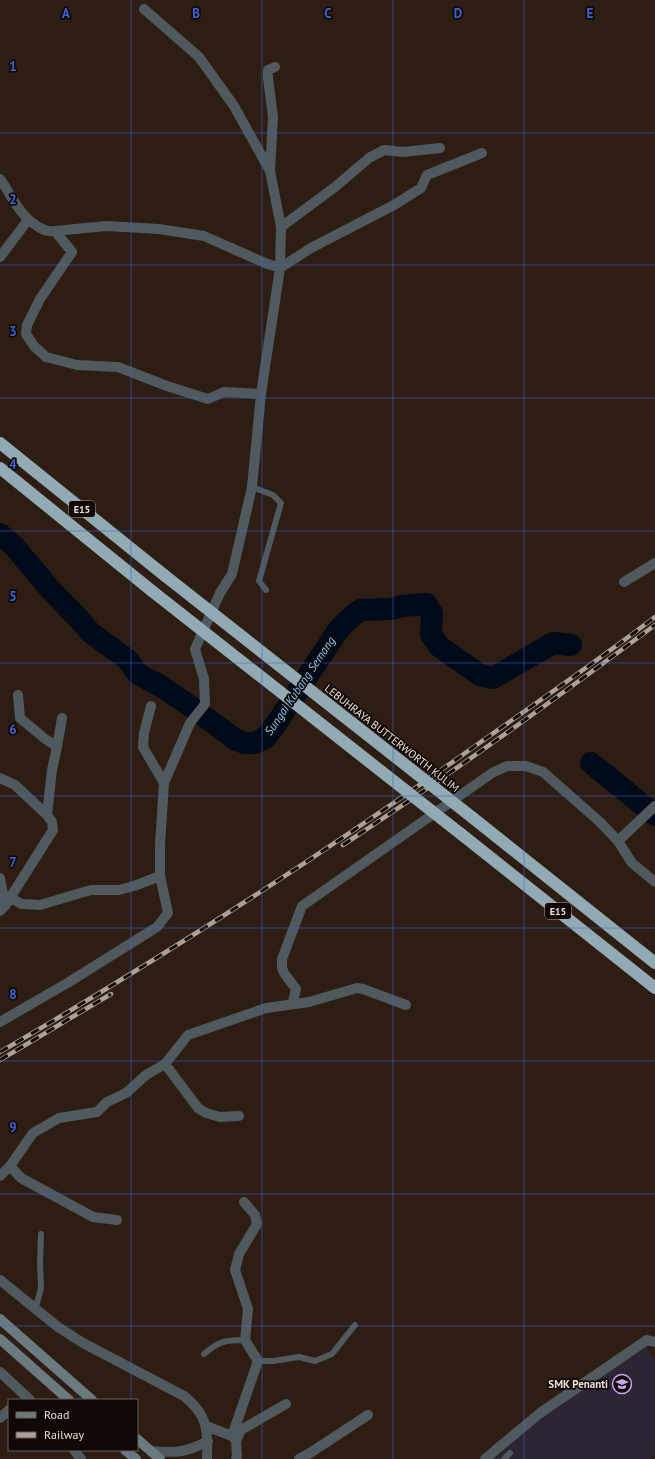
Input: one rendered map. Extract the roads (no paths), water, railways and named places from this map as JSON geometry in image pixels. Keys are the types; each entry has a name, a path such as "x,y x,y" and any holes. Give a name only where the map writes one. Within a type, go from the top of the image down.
{"highway":[{"name":"LEBUHRAYA BUTTERWORTH KULIM","path":"0,443 164,575 655,963"},
{"name":"E15","path":"0,468 152,591 655,988"}],"main road":[{"path":"0,1319 90,1398"},
{"path":"0,1339 68,1399"},
{"path":"138,1440 160,1459"},
{"path":"127,1451 136,1459"}],"street":[{"path":"144,9 199,57 234,106 270,171"},
{"path":"0,1022 69,982 156,927 168,913 160,876 160,845 164,782 190,723 205,704 204,679 195,649 220,593 232,574 252,487 261,394 280,268 281,227 270,171 273,117 268,70 275,67"},
{"path":"281,227 335,187 369,158 384,150 403,152 440,148"},
{"path":"280,268 311,248 394,205 421,188 427,175 482,154"},
{"path":"0,179 16,205 28,220 48,232 106,226 167,230 204,236 265,263 280,268"},
{"path":"0,258 28,220"},
{"path":"55,231 72,252 40,299 27,325 26,334 34,346 46,357 77,365 118,367 167,386 208,399 224,392 261,394"},
{"path":"624,582 655,563"},
{"path":"18,695 20,718 57,747"},
{"path":"151,706 142,746 164,782"},
{"path":"47,815 52,770 62,718"},
{"path":"294,1003 293,1001 296,989 284,973 282,968 282,959 302,906 497,771 507,766 526,766 543,772 600,822 618,841 632,862 655,882"},
{"path":"0,778 15,785 47,815 52,822 53,830 5,905"},
{"path":"618,841 655,806"},
{"path":"5,905 22,904 40,906 91,890 119,890 160,876"},
{"path":"0,878 5,905"},
{"path":"0,1176 10,1166 33,1133 59,1118 97,1112 107,1102 126,1094 146,1075 165,1064 188,1035 266,1008 309,1002 357,988 406,1005"},
{"path":"165,1064 198,1108 206,1113 220,1117 239,1116"},
{"path":"10,1166 21,1178 93,1217 117,1220"},
{"path":"238,1458 234,1438 258,1361 245,1340 248,1309 235,1270 239,1254 257,1224 255,1214 244,1202"},
{"path":"0,1280 35,1310 83,1343 184,1396 195,1404 202,1414 206,1426 208,1441 207,1459"},
{"path":"485,1459 540,1414 634,1348 648,1340 655,1342"},
{"path":"0,1372 25,1398"},
{"path":"234,1438 241,1430 286,1404"},
{"path":"0,1418 8,1411"},
{"path":"299,1459 368,1415"},
{"path":"206,1426 234,1438"},
{"path":"151,1451 180,1452 192,1449 208,1441"},
{"path":"75,1451 81,1459"}],"lane":[{"path":"252,487 273,494 280,503 260,581 266,590"},
{"path":"35,1310 41,1288 41,1234"},
{"path":"258,1361 273,1361 299,1357 314,1361 332,1354 355,1325"},
{"path":"204,1354 216,1344 234,1340 245,1340"},
{"path":"504,1459 510,1453"}],"waterway":[{"name":"Sungai Kubang Semang","path":"0,534 14,546 49,588 90,632 128,660 138,674 159,685 236,740 245,743 255,743 265,738 274,727 339,629 360,610 391,609 403,606 426,604 432,613 431,635 439,646 480,675 493,678 553,643 571,645"},
{"name":"Sungai Kubang Semang","path":"591,763 655,815"}],"railway":[{"path":"0,1052 124,978 307,862 426,781 571,679 655,617"},
{"path":"343,845 422,792 578,682 655,625"},
{"path":"0,1060 111,994"}],"place":[{"name":"SMK Penanti","path":"622,1384"}]}
